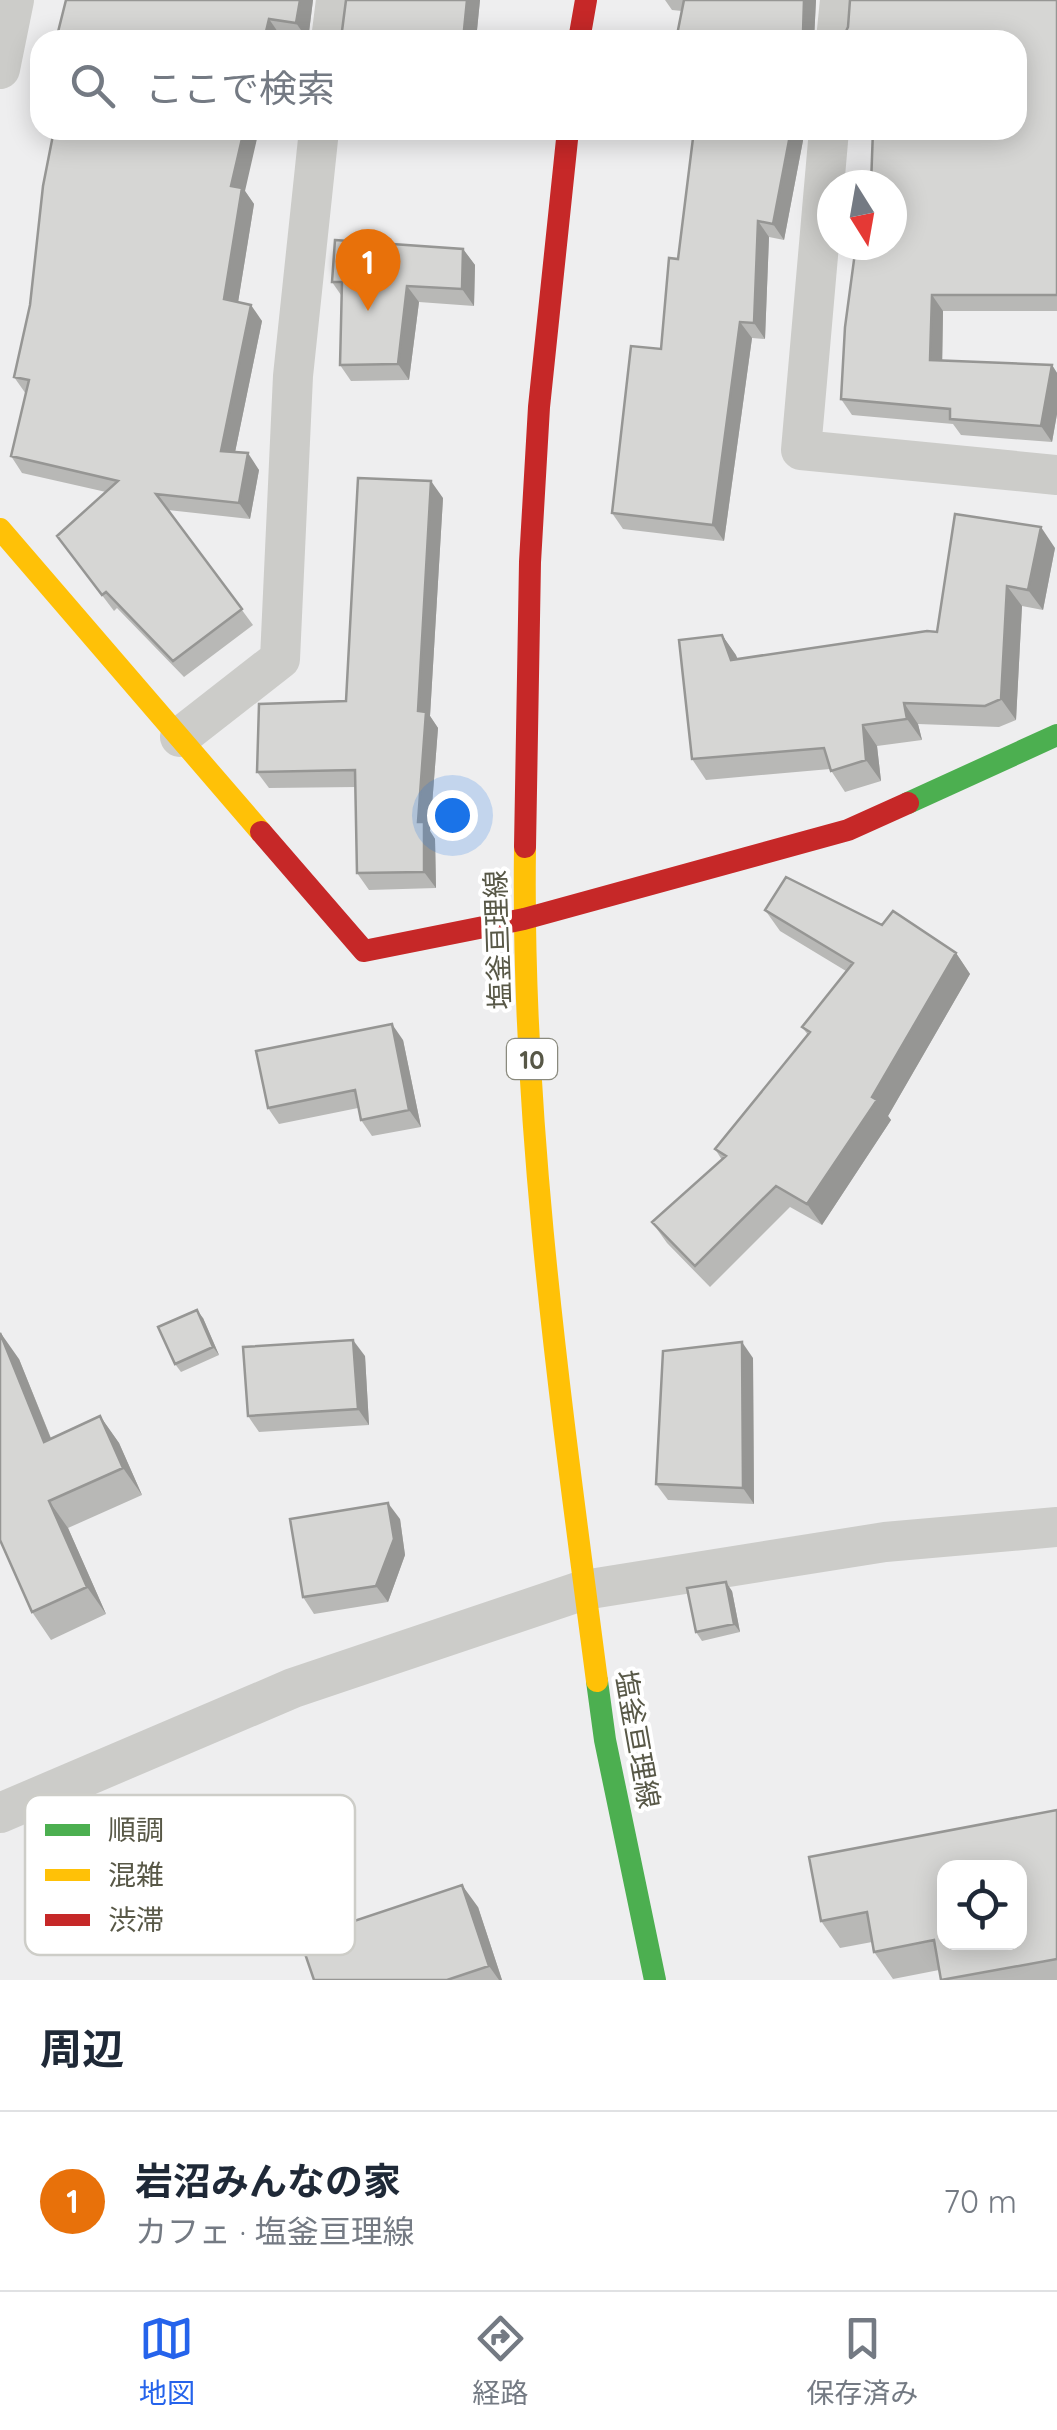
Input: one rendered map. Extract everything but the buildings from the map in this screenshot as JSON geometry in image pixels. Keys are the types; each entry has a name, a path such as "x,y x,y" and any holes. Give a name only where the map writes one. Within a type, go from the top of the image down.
{"main road":[{"path":"581,30 586,0"},
{"name":"塩釜亘理線","path":"567,140 539,406 530,562 524,919 544,1270 606,1740 655,1980"},
{"path":"0,529 364,951 524,919 848,830 1057,735"}],"street":[{"path":"0,69 14,0"},
{"path":"332,30 336,0"},
{"path":"837,30 840,0"},
{"path":"180,737 280,660 292,376 318,140"},
{"path":"827,140 801,450 1057,475"},
{"path":"42,1795 293,1688 584,1590 885,1542 1057,1527"},
{"path":"0,1813 25,1802"}],"traffic: fast":[{"path":"908,803 1057,735"},
{"path":"597,1681 605,1740 655,1980"}],"traffic: slow":[{"path":"0,529 261,832"},
{"path":"525,847 530,1057 546,1266 597,1681"}],"traffic: jam":[{"path":"581,30 586,0"},
{"path":"525,847 530,562 539,407 567,140"},
{"path":"261,832 364,951 524,919 848,830 908,803"}],"place":[{"name":"岩沼みんなの家","path":"368,311"}]}
